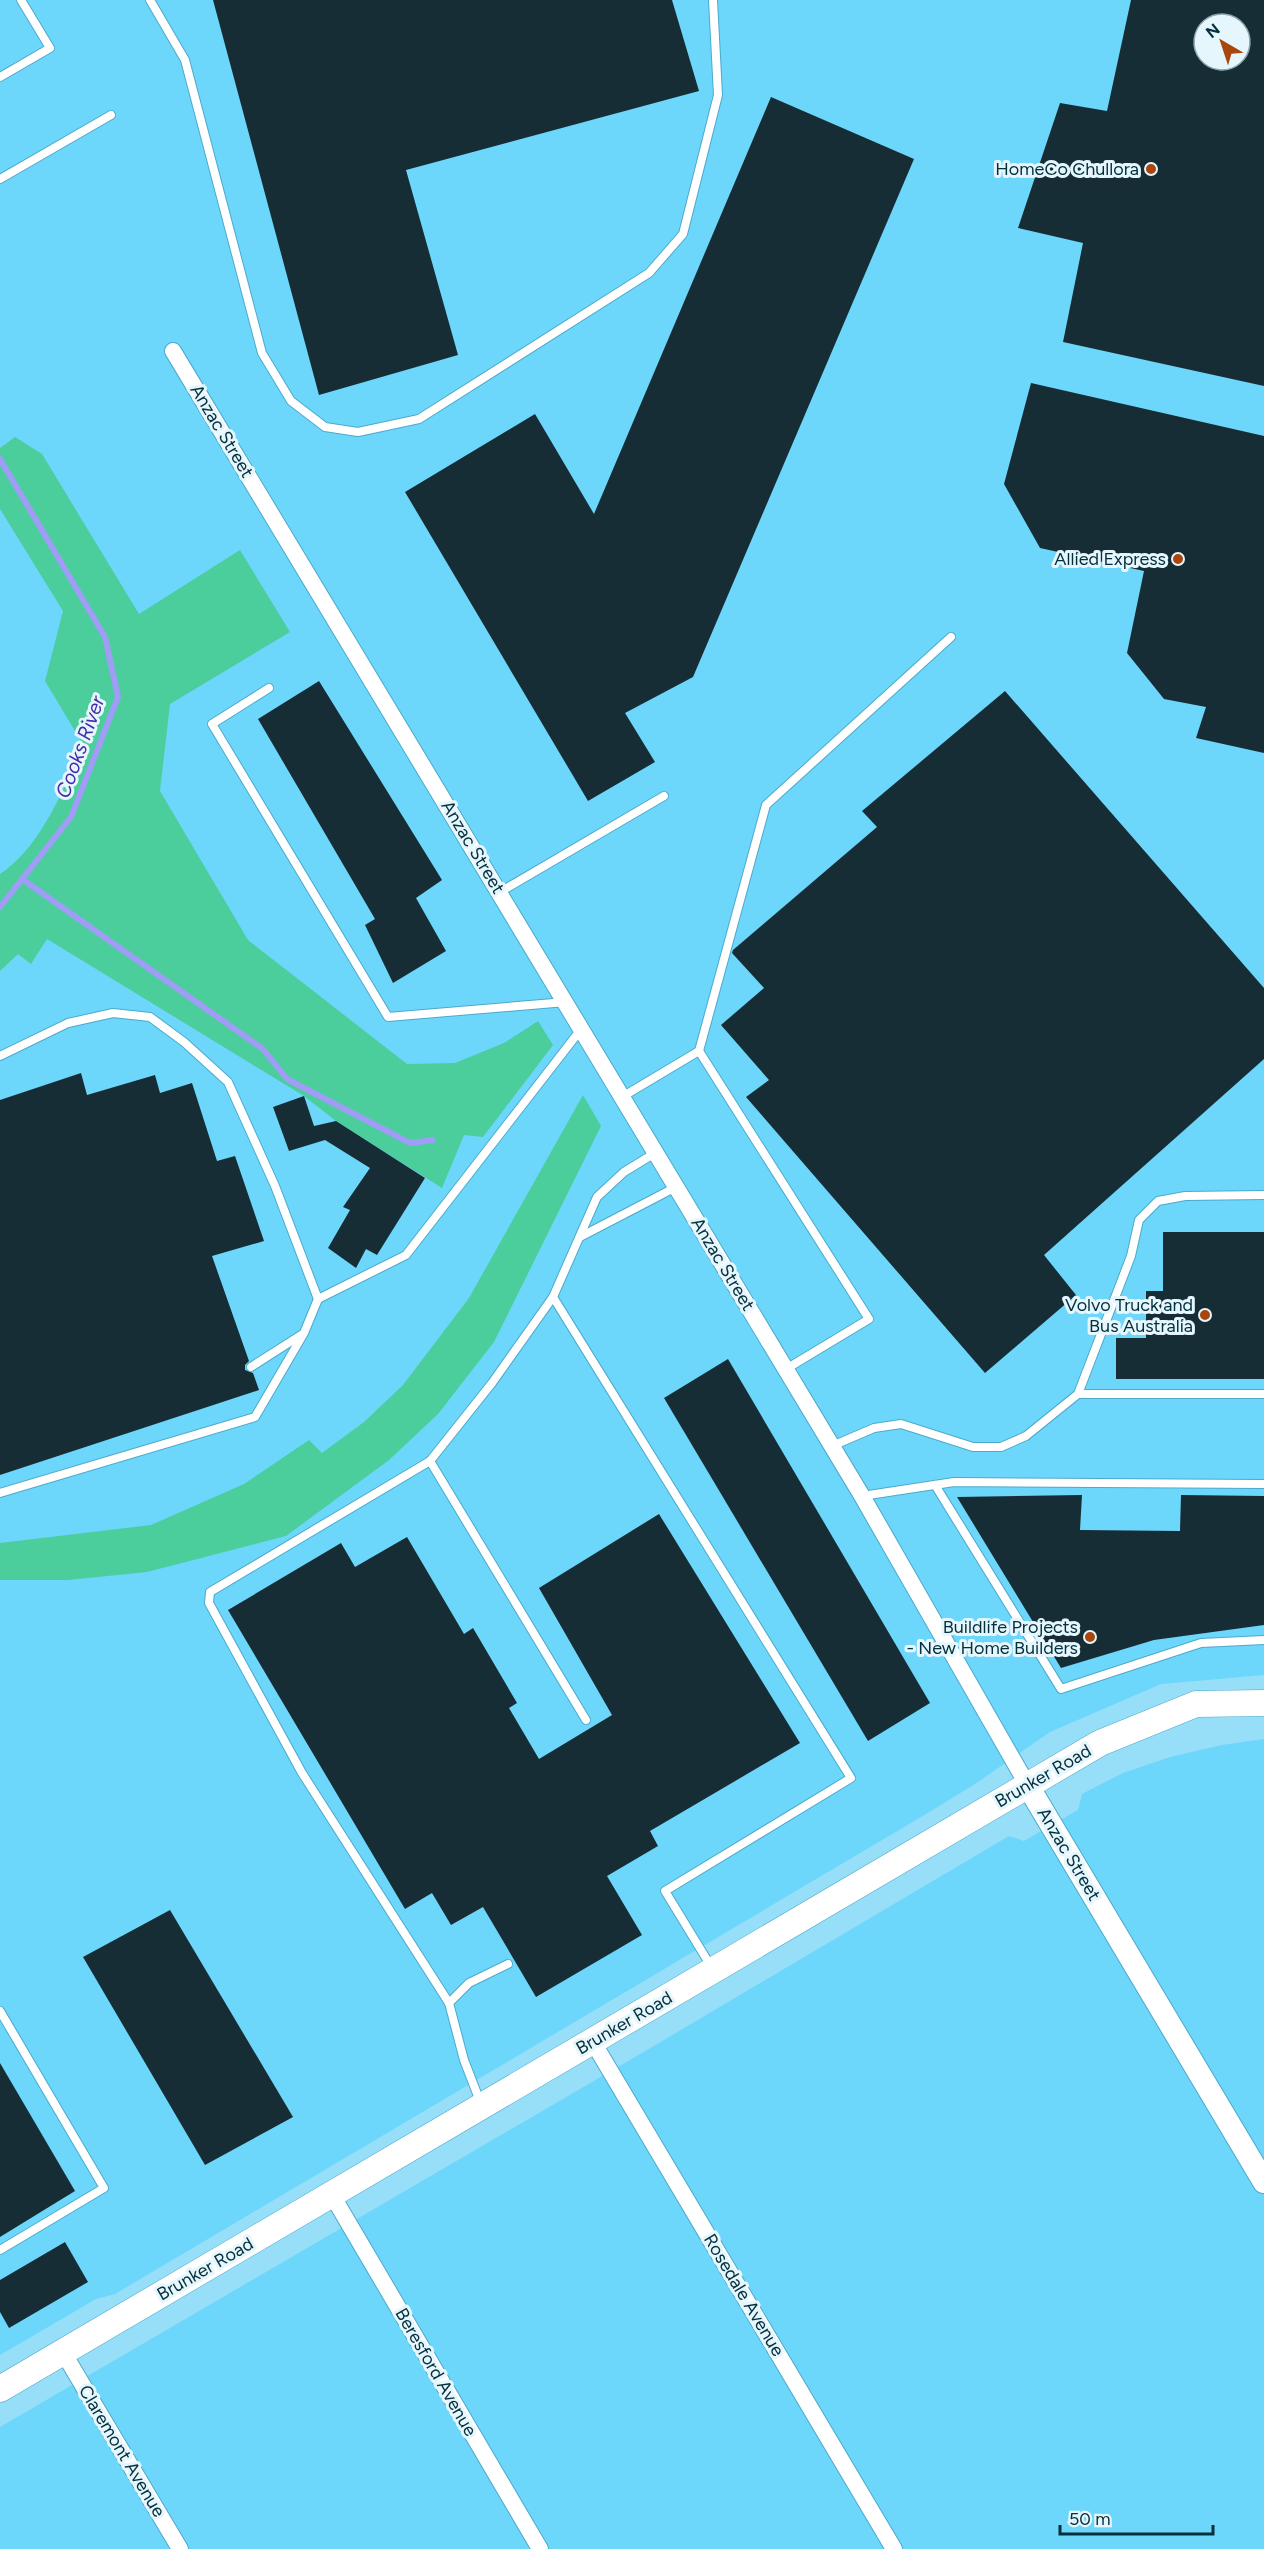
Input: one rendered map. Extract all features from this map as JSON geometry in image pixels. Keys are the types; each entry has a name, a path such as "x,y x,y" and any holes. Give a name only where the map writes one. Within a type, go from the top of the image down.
{"main road":[{"name":"Brunker Road","path":"0,2389 1100,1743 1196,1704 1264,1703"}],"street":[{"name":"Anzac Street","path":"173,351 862,1496 1028,1786 1264,2182"},
{"name":"Rosedale Avenue","path":"593,2042 894,2549"},
{"name":"Beresford Avenue","path":"332,2195 540,2549"},
{"name":"Claremont Avenue","path":"63,2352 180,2549"}],"lane":[{"path":"0,77 50,48 21,0"},
{"path":"150,0 185,60 262,353 291,401 325,427 358,432 419,419 649,273 683,234 718,95 712,0"},
{"path":"0,179 111,115"},
{"path":"622,1097 699,1051 766,805 951,637"},
{"path":"269,688 213,724 388,1017 566,1002"},
{"path":"500,892 664,795"},
{"path":"0,1056 68,1023 112,1013 150,1017 184,1042 228,1082 275,1186 318,1299"},
{"path":"0,1493 255,1417 304,1333 318,1299 406,1255 582,1028"},
{"path":"699,1051 869,1319 786,1369"},
{"path":"482,2108 464,2060 449,2003 302,1773 209,1603 210,1592 430,1461 492,1383 553,1298 597,1197 624,1172 656,1153"},
{"path":"580,1237 676,1187"},
{"path":"832,1446 874,1428 902,1424 973,1447 1001,1448 1026,1436 1078,1394 1131,1256 1139,1220 1158,1201 1185,1196 1264,1195"},
{"path":"553,1298 851,1778 665,1891 714,1971"},
{"path":"251,1367 304,1333"},
{"path":"1078,1394 1264,1394"},
{"path":"430,1461 586,1720"},
{"path":"862,1496 954,1482 1264,1484"},
{"path":"935,1485 1061,1689 1201,1643 1264,1640"},
{"path":"449,2003 469,1983 508,1964"},
{"path":"0,2011 104,2188 0,2250"}],"shaded area":[{"path":"0,0 1264,0 1264,1675 1161,1684 1050,1732 975,1784 921,1817 115,2294 96,2299 0,2355"},
{"path":"1264,1739 1264,2549 0,2549 0,2427 1009,1836 1024,1841 1078,1810 1082,1794 1123,1773 1170,1757 1222,1745"}],"green space":[{"path":"15,437 42,454 139,614 240,550 290,632 170,704 160,791 248,940 407,1064 455,1063 504,1043 538,1021 553,1045 483,1137 464,1135 442,1188 336,1121 304,1096 47,939 31,964 18,954 0,971 0,874 15,863 39,833 50,816 84,746 45,681 63,611 0,509 0,448"},
{"path":"583,1095 601,1126 494,1342 438,1414 389,1460 286,1536 147,1572 68,1580 0,1580 0,1543 151,1525 244,1484 309,1440 322,1453 364,1422 403,1385 469,1298"}],"building":[{"path":"213,0 672,0 699,91 406,170 458,355 319,395"},
{"name":"HomeCo Chullora","path":"1131,0 1264,0 1264,386 1063,342 1083,243 1018,228 1060,103 1107,111"},
{"path":"771,97 914,159 693,677 625,713 655,762 588,801 405,492 535,414 594,514"},
{"name":"Allied Express","path":"1031,383 1264,436 1264,753 1196,738 1206,707 1164,699 1127,653 1144,571 1040,548 1004,484"},
{"path":"319,681 442,880 416,898 446,951 393,983 365,925 375,919 258,719"},
{"path":"1005,691 1264,988 1264,1059 1044,1255 1076,1295 985,1373 746,1097 769,1080 721,1025 764,988 732,953 733,950 877,827 862,811"},
{"path":"81,1073 87,1095 155,1075 160,1093 192,1083 217,1161 235,1156 264,1241 212,1256 249,1361 245,1365 245,1370 253,1373 259,1390 0,1475 0,1100"},
{"path":"304,1096 314,1126 336,1121 425,1178 377,1255 366,1249 356,1268 328,1248 350,1210 343,1207 370,1168 325,1140 289,1151 273,1107"},
{"name":"Volvo Truck and Bus Australia","path":"1163,1232 1264,1232 1264,1379 1116,1379 1116,1338 1146,1338 1146,1291 1163,1291"},
{"path":"728,1359 930,1703 868,1741 664,1398"},
{"path":"1082,1495 1080,1530 1180,1531 1181,1495 1264,1496 1264,1625 1154,1640 1061,1668 957,1497"},
{"path":"659,1514 800,1743 650,1831 658,1846 607,1876 642,1935 536,1997 483,1907 451,1925 432,1893 405,1909 228,1610 341,1543 355,1567 407,1537 464,1634 473,1628 517,1703 509,1708 539,1759 612,1715 539,1588"},
{"path":"170,1910 293,2117 205,2165 83,1957"},
{"path":"0,2063 75,2191 0,2237"},
{"path":"65,2242 88,2282 9,2328 0,2312 0,2280"}],"waterway":[{"name":"Cooks River","path":"0,459 105,637 118,697 71,817 0,907"},
{"path":"22,879 263,1049 287,1079 410,1143 433,1140"}],"place":[{"name":"HomeCo Chullora","path":"1151,169"},
{"name":"Allied Express","path":"1178,559"},
{"name":"Volvo Truck and Bus Australia","path":"1205,1315"},
{"name":"Buildlife Projects - New Home Builders","path":"1090,1637"}]}
